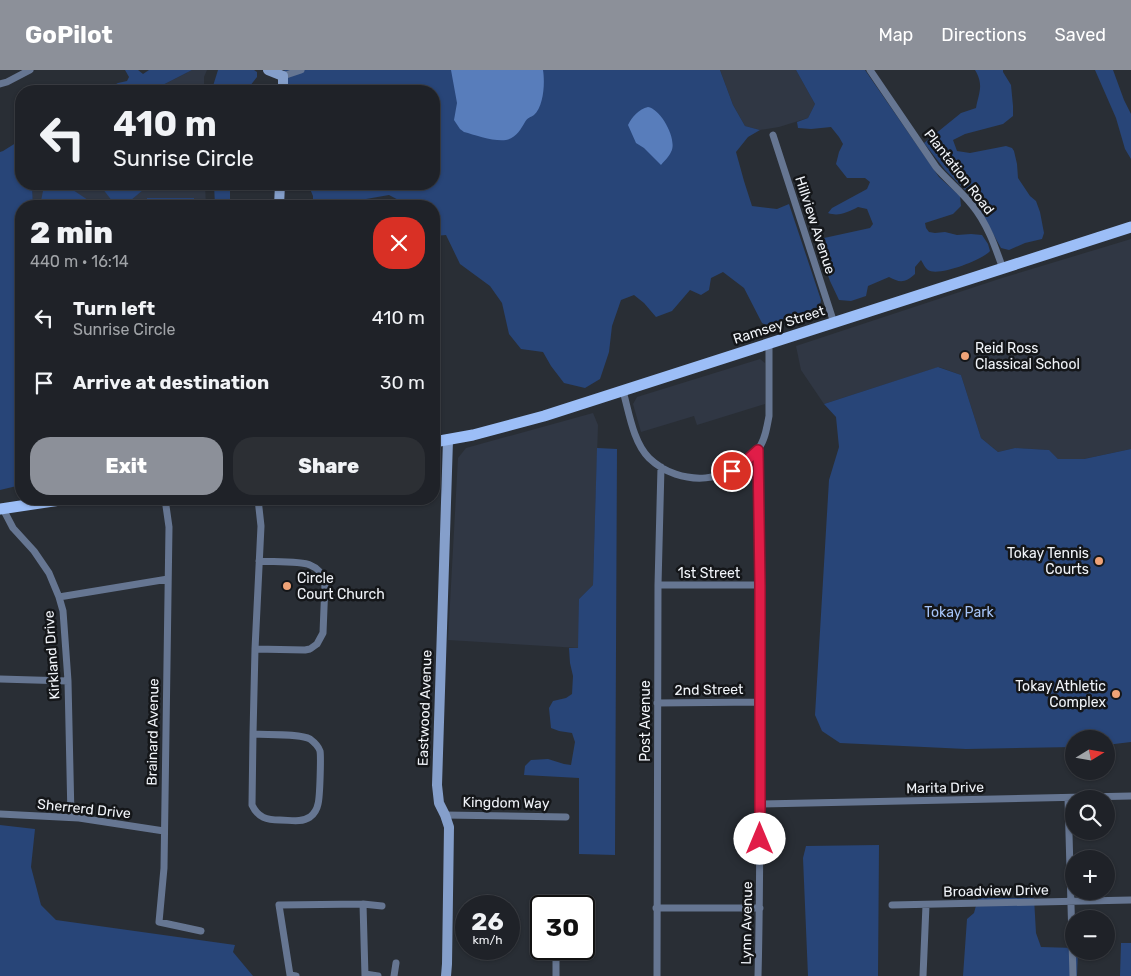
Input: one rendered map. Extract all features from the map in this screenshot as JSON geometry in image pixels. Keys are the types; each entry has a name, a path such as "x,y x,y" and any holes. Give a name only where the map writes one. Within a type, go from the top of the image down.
{"main road":[{"name":"Ramsey Street","path":"440,441 473,435 530,420 1131,227"},
{"path":"1,509 27,505"}],"street":[{"path":"0,84 8,82 30,70"},
{"path":"268,70 283,76 301,70"},
{"name":"Plantation Road","path":"870,70 936,167 980,216 994,244 1003,269"},
{"path":"283,76 283,85"},
{"name":"Hillview Avenue","path":"773,135 834,323"},
{"path":"623,391 637,440 646,455 672,473 689,478 711,478 732,471 746,461 758,450 765,434 769,416 769,344"},
{"name":"Eastwood Avenue","path":"446,976 448,827 439,803 436,785 448,440"},
{"name":"Lynn Avenue","path":"758,450 760,585 760,908 758,976"},
{"name":"Post Avenue","path":"657,976 657,703 661,467"},
{"name":"Brainard Avenue","path":"166,505 169,527 164,868 159,922 201,931"},
{"path":"253,734 303,736 318,746 320,754 319,800 314,812 308,818 300,821 267,820 260,816 252,805 253,734 255,650 261,526 259,505"},
{"name":"Kirkland Drive","path":"1,509 12,528 42,561 55,584 59,597 65,624 71,817"},
{"path":"255,650 310,649 317,644 323,633 325,583 319,571 308,564 259,561"},
{"path":"59,597 168,579"},
{"name":"1st Street","path":"658,585 760,585"},
{"path":"0,679 68,681"},
{"name":"2nd Street","path":"657,703 760,702"},
{"name":"Marita Drive","path":"1115,797 1131,796"},
{"name":"Marita Drive","path":"760,804 1065,798"},
{"name":"Sherrerd Drive","path":"0,814 71,817 164,831"},
{"name":"Kingdom Way","path":"445,815 566,817"},
{"path":"1070,840 1073,976"},
{"name":"Broadview Drive","path":"892,905 1131,900"},
{"path":"364,904 365,975 378,976"},
{"path":"296,976 290,975 279,905 364,904 382,906"},
{"path":"923,976 926,905"},
{"path":"656,908 760,908"},
{"path":"556,960 556,976"},
{"path":"394,976 396,964"}],"shaded area":[{"path":"192,70 207,70 204,77 204,85 163,85"},
{"path":"451,70 543,70 544,87 540,106 518,133 510,139 496,140 464,132 454,120 457,103"},
{"path":"720,70 796,70 815,104 808,118 779,127 760,130 745,126 733,105"},
{"path":"648,107 658,113 663,119 672,140 673,147 671,152 661,165 644,148 636,143 628,125 636,114"},
{"path":"32,190 205,190 206,200 33,200"},
{"name":"Reid Ross Classical School","path":"1131,239 1131,449 1084,459 1058,459 1048,450 1015,448 998,452 981,438 961,375 939,367 824,404 801,370 796,346 1002,278"},
{"path":"760,359 765,363 765,404 697,425 694,416 641,432 633,404 637,397"},
{"path":"593,413 598,425 593,585 579,599 579,648 448,640 458,458 466,448"}],"green space":[{"path":"125,70 138,70 143,74 149,70 192,70 163,85 114,85 127,81 129,77"},
{"path":"218,70 254,70 257,72 257,77 251,85 213,85"},
{"path":"284,70 720,70 733,105 745,126 760,130 748,137 736,152 752,206 777,209 789,204 821,300 819,311 768,326 762,323 744,288 723,272 711,278 709,290 701,295 690,290 672,311 656,317 634,295 621,300 612,326 609,352 600,379 585,388 564,383 543,352 521,349 509,334 502,303 490,286 460,264 446,235 440,236 440,200 398,200 389,195 360,200 313,200 310,190 440,190 440,85 288,85 288,78"},
{"path":"796,70 865,70 939,177 960,196 961,206 953,214 925,223 926,228 929,232 935,233 982,235 990,251 970,263 941,271 933,272 928,270 921,260 915,267 915,274 908,279 899,281 889,277 868,286 866,296 851,301 839,300 819,251 820,244 824,238 870,228 873,224 867,209 858,207 840,214 828,213 832,208 867,189 870,182 865,178 847,178 836,164 843,144 831,127 798,128 797,122 808,118 815,104"},
{"path":"975,70 1003,70 1011,85 1013,116 1003,124 965,134 953,140 957,151 970,153 1006,146 1012,148 1017,164 1018,178 1030,196 1036,201 1044,233 1042,239 1025,243 1009,250 1001,248 978,207 967,192 945,170 924,143 961,113 976,108 980,84"},
{"path":"1095,70 1113,70 1131,114 1131,159 1125,149 1116,118"},
{"path":"15,144 15,190 32,190 33,200 15,200 15,486 0,490 0,152"},
{"path":"73,190 88,200 41,200 43,191"},
{"path":"104,190 143,190 131,200 111,200"},
{"path":"214,190 230,190 230,200 215,200"},
{"path":"147,198 194,198 194,200 147,200"},
{"name":"Tokay Park","path":"938,367 961,375 981,438 998,452 1015,448 1049,450 1058,459 1084,459 1131,449 1131,742 1115,744 1115,730 1065,730 1065,747 966,749 840,743 822,731 815,715 829,480 839,447 836,417 824,404"},
{"path":"597,448 617,449 615,855 579,854 579,778 524,775 525,766 531,760 548,759 571,765 575,742 572,733 551,728 549,708 553,701 566,698 572,694 573,676 569,648 578,648 579,599 593,585"},
{"path":"0,825 35,829 31,867 41,905 56,920 235,945 233,952 253,976 0,976"},
{"path":"879,845 878,976 808,976 803,858 806,846"},
{"path":"978,898 1034,898 1036,933 1041,947 1065,948 1065,960 1078,960 1077,976 963,976 967,919 974,913"},
{"path":"1121,943 1131,943 1131,976 1120,976"}],"place":[{"name":"Reid Ross Classical School","path":"965,356"},
{"name":"Tokay Tennis Courts","path":"1099,561"},
{"name":"Circle Court Church","path":"287,586"},
{"name":"Tokay Athletic Complex","path":"1116,694"}],"route":[{"path":"732,471 758,450 760,839"}]}
